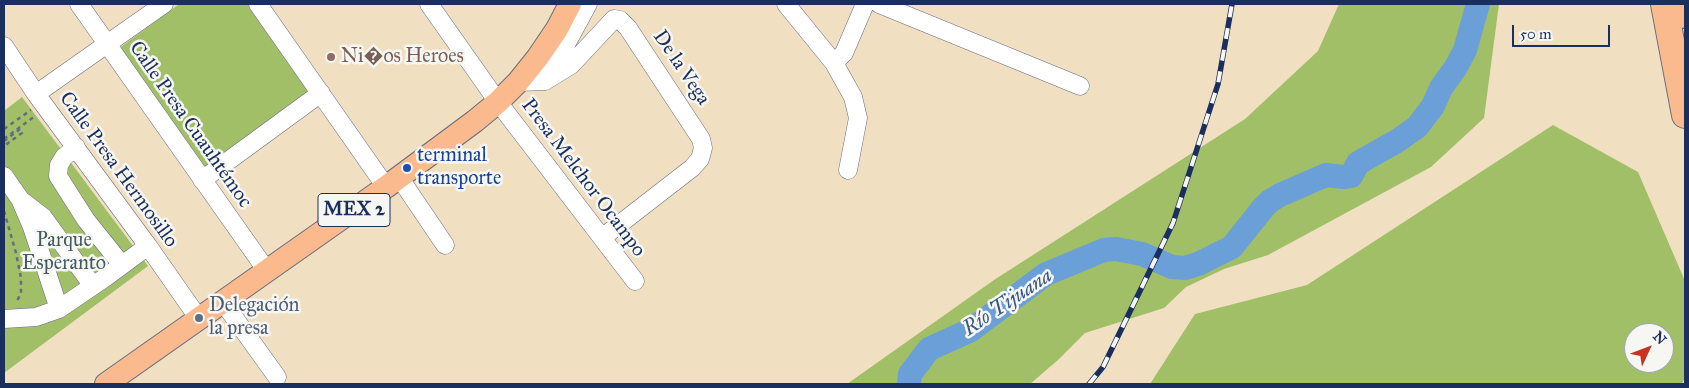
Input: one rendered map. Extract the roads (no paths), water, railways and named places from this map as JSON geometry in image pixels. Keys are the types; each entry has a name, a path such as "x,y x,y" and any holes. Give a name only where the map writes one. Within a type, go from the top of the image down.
{"highway":[{"path":"1664,4 1685,115"},
{"path":"1684,4 1685,15"}],"main road":[{"name":"MEX 2","path":"106,384 393,182 498,102 529,81 538,57 557,29 570,4"}],"street":[{"name":"Calle Presa Cuauhtémoc","path":"79,4 267,270"},
{"path":"42,101 106,44 164,4"},
{"path":"258,4 321,93 445,245"},
{"name":"Presa Melchor Ocampo","path":"429,4 498,102 603,237 634,281"},
{"path":"529,81 563,50 588,4"},
{"path":"786,4 834,63 853,97 858,118 848,170"},
{"path":"834,63 844,53 866,4"},
{"path":"879,4 1080,86"},
{"name":"De la Vega","path":"529,81 545,81 571,65 614,20 620,20 628,28 701,139 703,148 700,159 692,168 603,237"},
{"name":"Calle Presa Hermosillo","path":"4,46 199,319"},
{"path":"202,180 321,93"},
{"path":"76,147 64,157 59,165 58,176 86,220 122,265"},
{"path":"4,176 20,199 32,227 59,309"},
{"path":"20,199 43,217 93,286"},
{"path":"6,319 44,316 59,309 148,246"},
{"path":"224,302 277,376"}],"waterway":[{"name":"Río Tijuana","path":"909,384 910,374 929,349 971,330 1046,274 1104,250 1116,249 1142,254 1172,267 1185,268 1198,264 1232,247 1263,208 1280,195 1326,175 1351,176 1358,163 1397,141 1417,127 1433,106 1441,88 1465,50 1478,4"}],"railway":[{"path":"1089,384 1103,367 1173,223 1218,84 1232,4"}],"place":[{"name":"Ni�os Heroes","path":"331,57"},
{"name":"terminal transporte","path":"407,168"},
{"name":"Delegación la presa","path":"199,318"}],"park label":[{"name":"Parque Esperanto","path":"64,252"}]}
